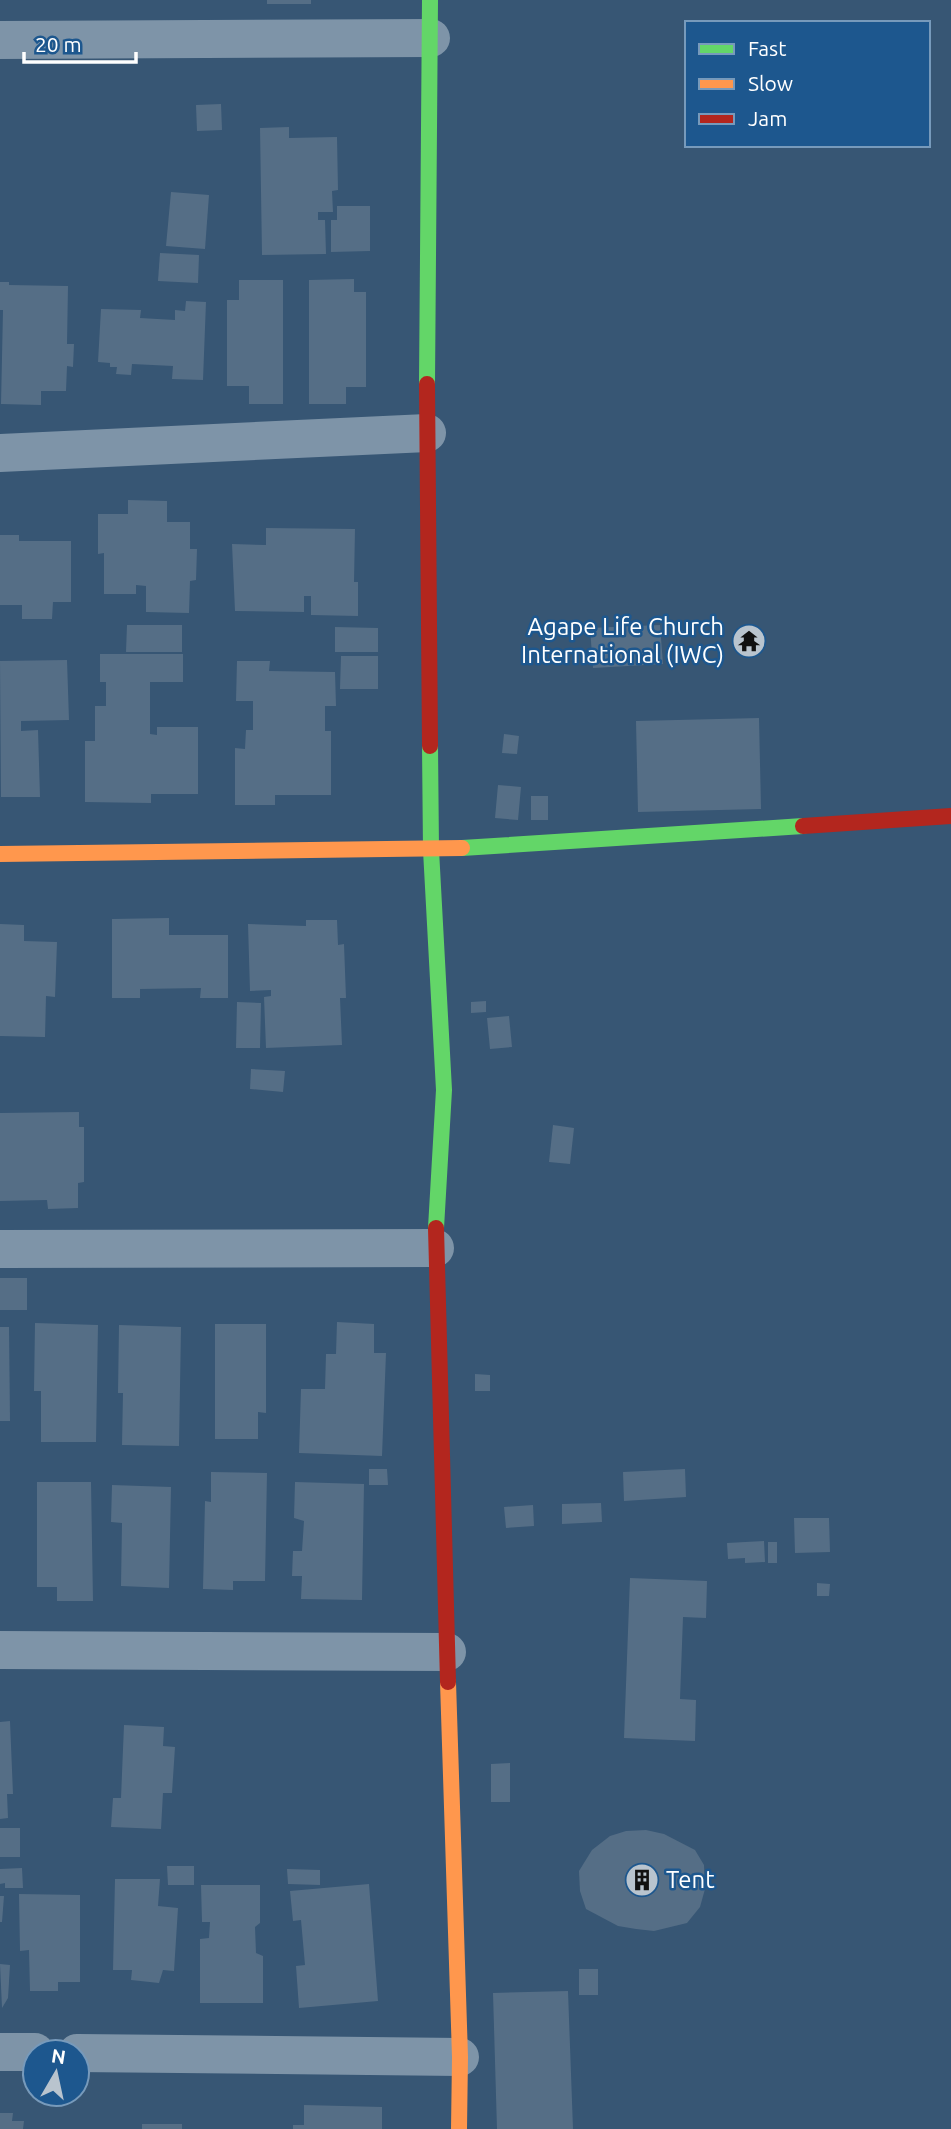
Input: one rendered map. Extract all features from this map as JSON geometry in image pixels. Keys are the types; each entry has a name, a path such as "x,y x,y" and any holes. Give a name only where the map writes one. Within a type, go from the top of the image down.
{"street":[{"path":"430,0 427,433 431,850 444,1090 435,1248 460,2057 459,2129"},
{"path":"0,40 431,38"},
{"path":"0,453 427,433"},
{"path":"0,854 431,850 951,816"},
{"path":"0,1249 435,1248"},
{"path":"0,1650 447,1652"},
{"path":"0,2052 21,2052"},
{"path":"91,2053 460,2057"}],"building":[{"path":"267,0 311,0 311,4 267,4"},
{"path":"221,104 222,130 197,131 196,105"},
{"path":"289,127 289,138 337,137 338,190 332,191 333,212 318,212 318,220 325,220 326,254 262,255 260,128"},
{"path":"171,192 209,195 205,249 166,246"},
{"path":"337,206 370,206 370,251 331,252 331,220 337,220"},
{"path":"160,253 199,255 198,283 158,281"},
{"path":"354,279 354,292 366,292 366,387 346,387 346,404 309,404 309,280"},
{"path":"239,280 283,280 283,404 249,404 249,386 227,386 227,300 239,300"},
{"path":"0,282 9,282 9,285 68,286 67,344 74,344 73,367 67,366 66,391 41,391 41,405 1,404 3,310 0,310"},
{"path":"186,301 206,302 203,380 172,379 173,366 132,364 131,375 116,374 117,367 98,362 101,309 141,310 140,318 175,320 175,310 185,311"},
{"path":"128,500 167,501 167,522 190,522 190,549 197,549 196,580 190,581 189,613 146,612 146,586 136,585 136,594 104,594 104,553 98,554 98,514 128,514"},
{"path":"266,528 355,529 354,582 358,582 358,616 311,615 311,596 304,596 304,612 235,611 232,544 266,545"},
{"path":"0,535 19,535 19,541 71,541 71,602 53,602 52,619 22,619 22,605 0,605"},
{"path":"127,625 182,625 182,652 126,652"},
{"path":"660,625 663,664 593,668 590,628"},
{"path":"335,627 378,628 378,652 335,652"},
{"path":"100,654 183,654 183,682 150,682 150,734 157,735 157,727 198,727 198,794 151,794 151,803 85,802 85,741 95,741 95,706 106,706 106,682 100,682"},
{"path":"341,656 378,656 378,689 340,689"},
{"path":"67,660 69,720 21,721 21,731 38,730 40,797 1,797 0,661"},
{"path":"237,661 270,661 269,671 335,672 336,706 325,706 325,731 331,731 331,795 275,795 275,805 235,805 235,748 245,749 246,730 253,730 253,701 236,701"},
{"path":"759,718 761,809 638,812 636,721"},
{"path":"504,734 519,736 517,754 502,753"},
{"path":"498,785 521,787 518,820 495,818"},
{"path":"531,796 548,796 548,820 531,820"},
{"path":"169,918 169,935 228,935 228,998 200,998 201,988 140,989 140,998 112,998 112,919"},
{"path":"306,920 337,920 338,945 344,944 346,998 340,998 342,1045 266,1048 264,997 271,996 271,990 250,991 248,924 306,926"},
{"path":"0,924 24,925 24,941 57,942 55,997 46,996 45,1037 0,1036"},
{"path":"486,1001 486,1012 471,1013 471,1002"},
{"path":"237,1002 261,1003 260,1048 236,1048"},
{"path":"509,1016 512,1047 490,1049 487,1018"},
{"path":"251,1069 285,1071 283,1092 250,1089"},
{"path":"79,1112 79,1127 84,1127 84,1182 78,1183 78,1208 48,1209 47,1200 0,1201 0,1113"},
{"path":"553,1125 574,1128 570,1164 549,1162"},
{"path":"0,1278 27,1278 27,1310 0,1310"},
{"path":"337,1322 374,1324 374,1353 386,1353 382,1456 299,1453 301,1389 325,1389 326,1354 336,1354"},
{"path":"35,1323 98,1325 96,1442 41,1442 41,1391 34,1391"},
{"path":"215,1324 266,1324 266,1413 258,1412 258,1439 215,1439"},
{"path":"119,1325 181,1327 179,1446 122,1445 123,1393 118,1393"},
{"path":"0,1327 9,1327 10,1421 0,1421"},
{"path":"475,1374 490,1375 490,1391 475,1391"},
{"path":"369,1469 387,1469 388,1485 369,1485"},
{"path":"685,1469 686,1497 624,1501 623,1472"},
{"path":"211,1472 267,1473 265,1581 233,1581 233,1590 203,1589 205,1501 211,1502"},
{"path":"37,1482 91,1482 93,1601 57,1601 57,1587 37,1587"},
{"path":"295,1482 364,1484 362,1600 301,1599 302,1576 292,1576 293,1551 302,1551 304,1521 294,1518"},
{"path":"112,1485 171,1487 169,1588 121,1586 122,1523 111,1522"},
{"path":"601,1503 602,1522 562,1524 562,1504"},
{"path":"533,1505 534,1526 506,1528 504,1507"},
{"path":"794,1518 829,1518 830,1552 795,1553"},
{"path":"764,1541 765,1562 745,1563 745,1558 728,1559 727,1543"},
{"path":"768,1542 777,1542 777,1563 768,1563"},
{"path":"630,1578 707,1581 706,1618 683,1617 680,1699 696,1700 695,1741 624,1738"},
{"path":"817,1583 830,1584 829,1596 817,1596"},
{"path":"10,1721 13,1794 7,1794 8,1818 0,1819 0,1722"},
{"path":"124,1725 164,1727 163,1746 175,1747 172,1793 163,1793 161,1829 111,1827 113,1798 121,1798"},
{"path":"510,1763 510,1802 491,1802 491,1764"},
{"path":"0,1828 20,1828 20,1857 0,1857"},
{"name":"Tent","path":"646,1830 664,1834 695,1850 704,1865 705,1889 700,1907 687,1923 654,1931 636,1929 618,1926 586,1909 580,1891 579,1871 592,1850 610,1836 626,1831"},
{"path":"167,1866 194,1866 194,1885 168,1885"},
{"path":"22,1868 23,1888 5,1888 5,1883 0,1884 0,1869"},
{"path":"287,1869 320,1870 320,1885 288,1884"},
{"path":"115,1879 160,1879 158,1906 178,1908 174,1971 163,1970 159,1983 131,1980 132,1970 113,1970"},
{"path":"369,1884 378,2001 299,2008 296,1966 305,1965 301,1920 293,1921 290,1891"},
{"path":"201,1885 260,1885 260,1923 255,1927 256,1953 263,1956 263,2003 200,2003 200,1939 209,1938 210,1922 202,1922"},
{"path":"19,1894 80,1895 80,1982 58,1982 58,1991 30,1991 29,1950 20,1951"},
{"path":"0,1896 4,1896 2,1922 0,1922"},
{"path":"0,1964 10,1965 8,1998 2,2008"},
{"path":"579,1969 598,1969 598,1995 579,1995"},
{"path":"568,1991 573,2129 497,2129 493,1993"},
{"path":"304,2105 382,2107 382,2129 293,2129 293,2125 304,2125"},
{"path":"0,2113 13,2113 12,2121 24,2121 23,2129 0,2129"},
{"path":"142,2124 182,2124 182,2129 142,2129"}],"traffic: fast":[{"path":"427,384 430,0"},
{"path":"430,746 431,850 444,1090 436,1228"},
{"path":"462,848 803,826"}],"traffic: slow":[{"path":"0,854 462,848"},
{"path":"448,1682 460,2057 459,2129"}],"traffic: jam":[{"path":"427,384 430,746"},
{"path":"803,826 951,816"},
{"path":"436,1228 448,1682"}],"place":[{"name":"Agape Life Church International (IWC)","path":"749,641"},
{"name":"Tent","path":"642,1880"}]}
